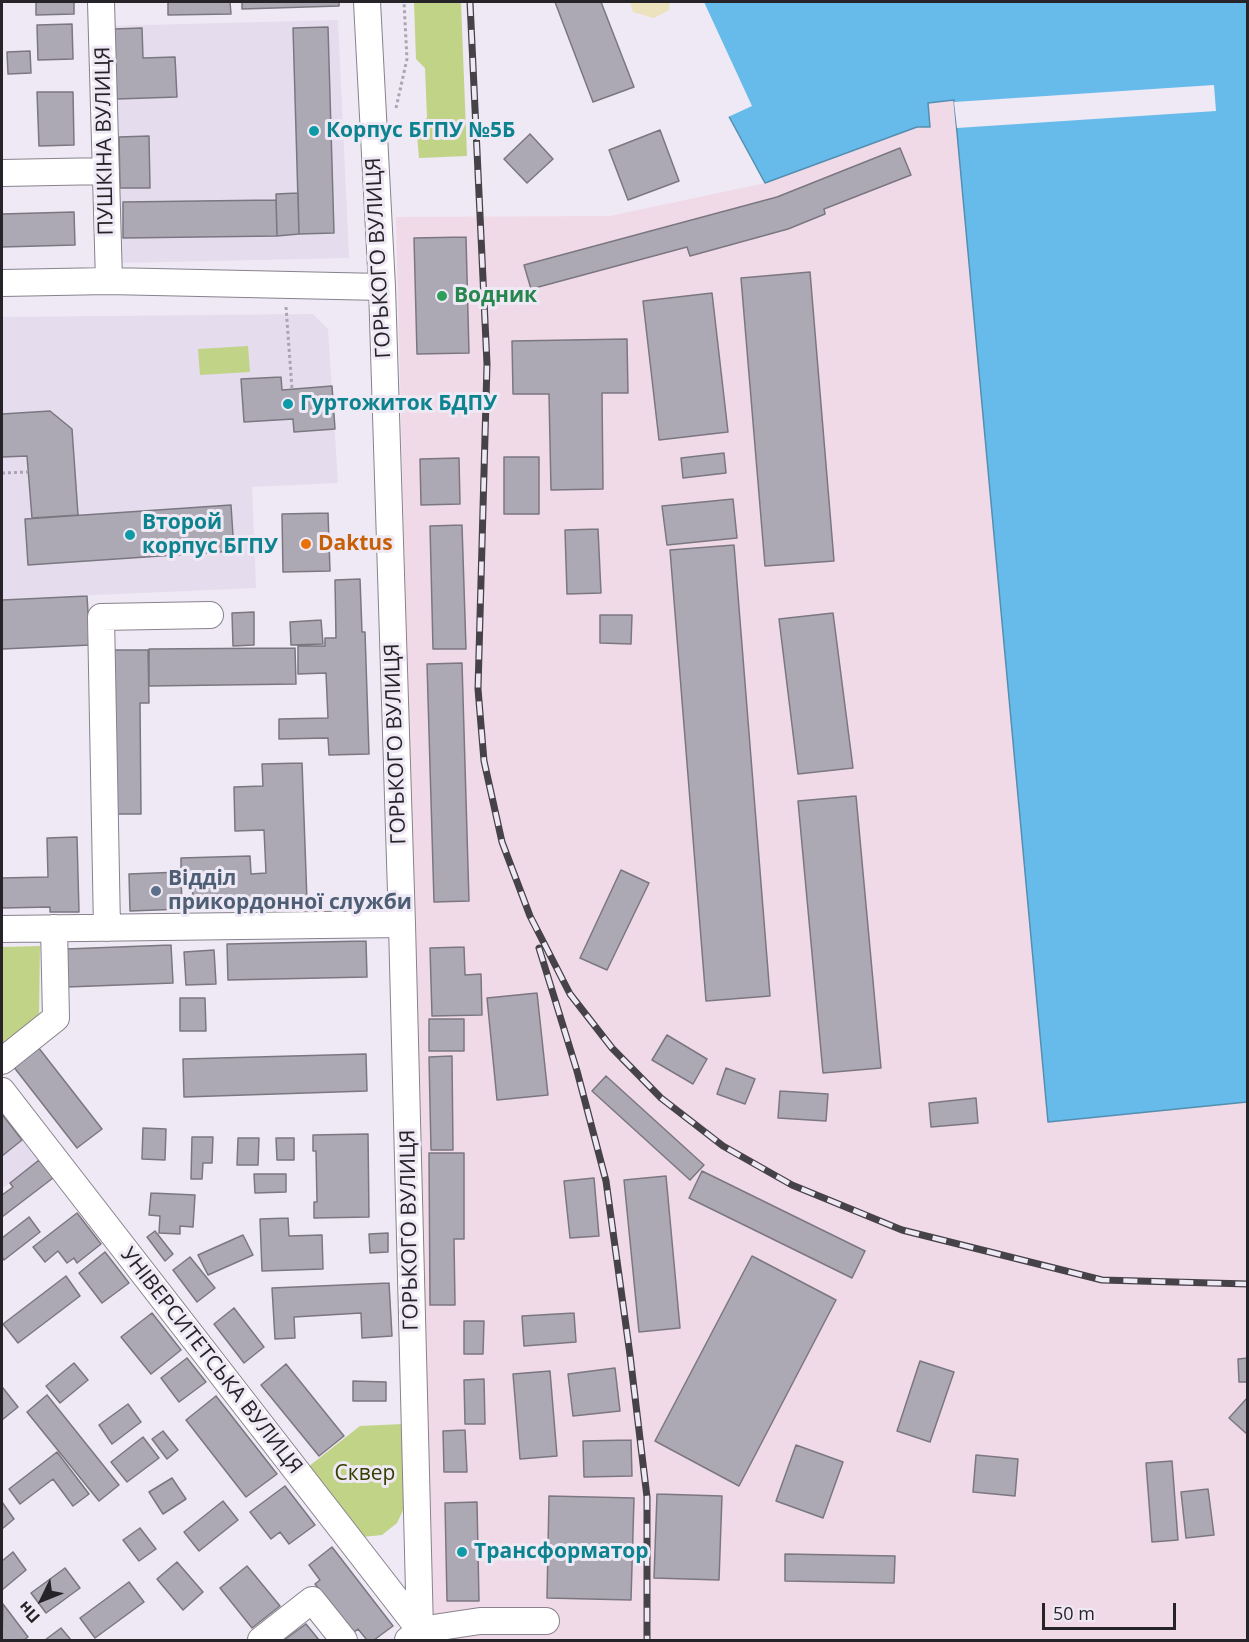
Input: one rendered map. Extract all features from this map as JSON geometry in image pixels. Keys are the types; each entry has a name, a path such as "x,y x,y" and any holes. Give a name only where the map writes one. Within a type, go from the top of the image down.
{"street":[{"name":"ПУШКІНА ВУЛИЦЯ","path":"101,2 109,281"},
{"name":"ГОРЬКОГО ВУЛИЦЯ","path":"367,12 382,287 402,924 414,1637"},
{"path":"2,173 106,171"},
{"path":"2,283 109,281 382,287"},
{"path":"107,927 101,616 210,615"},
{"path":"2,929 402,924"},
{"path":"2,1061 56,1018 54,928"},
{"name":"УНІВЕРСИТЕТСЬКА ВУЛИЦЯ","path":"2,1091 414,1637"},
{"path":"261,1641 312,1600 344,1641"},
{"path":"414,1637 480,1621 546,1621"}],"path":[{"path":"285,285 292,389"},
{"path":"2,473 28,472"}],"shaded area":[{"path":"338,20 349,258 120,263 107,26"},
{"path":"954,100 1048,1122 1247,1102 1247,1640 421,1640 431,1632 396,217 610,216 765,183 917,127 930,127 928,103"},
{"path":"313,314 328,329 338,483 252,487 256,588 2,599 2,317"},
{"path":"2,1113 39,1160 2,1189"}],"green space":[{"path":"414,2 461,2 467,156 419,158 416,124 427,118 425,68 416,59"},
{"path":"248,346 250,372 200,375 198,349"},
{"path":"40,946 39,1018 2,1048 2,947"},
{"name":"Сквер","path":"403,1424 406,1504 397,1523 382,1535 362,1537 308,1467 360,1426"}],"sand":[{"path":"630,2 670,2 669,10 654,18 633,12"}],"water":[{"path":"675,2 1247,2 1247,1102 1048,1122 954,100 928,103 930,127 917,127 765,183 701,65"}],"pier":[{"path":"672,2 704,2 752,106 726,118 698,66"},
{"path":"1214,85 1216,111 957,128 954,102"}],"building":[{"path":"36,2 74,2 74,14 36,15"},
{"path":"168,2 230,2 231,14 168,15"},
{"path":"242,2 339,2 339,6 242,9"},
{"path":"555,2 601,2 634,87 593,102"},
{"path":"72,24 73,59 38,60 37,25"},
{"name":"Корпус БГПУ №5Б","path":"328,27 334,233 299,234 293,28"},
{"path":"142,28 143,58 175,57 177,97 117,99 114,29"},
{"path":"30,51 31,73 8,74 7,52"},
{"path":"37,92 73,92 74,145 39,146"},
{"path":"660,130 679,181 628,200 609,150"},
{"path":"530,134 553,159 527,183 504,159"},
{"path":"149,136 150,188 120,188 119,137"},
{"path":"900,148 911,175 824,209 825,214 788,229 690,256 687,247 531,289 524,265 777,197"},
{"path":"298,193 299,234 277,236 276,194"},
{"path":"276,200 277,236 123,238 123,202"},
{"path":"74,212 75,245 2,247 2,214"},
{"name":"Водник","path":"466,237 469,353 417,354 414,238"},
{"path":"810,272 834,561 765,566 741,278"},
{"path":"712,293 728,432 659,440 643,301"},
{"path":"627,339 628,393 602,393 603,489 551,490 549,394 513,394 512,341"},
{"name":"Гуртожиток БДПУ","path":"281,377 282,390 332,386 335,429 294,432 293,419 244,422 241,379"},
{"path":"50,411 72,429 78,515 32,518 27,456 2,457 2,414"},
{"path":"724,453 726,473 683,478 681,458"},
{"path":"504,457 539,457 539,514 504,514"},
{"path":"459,458 460,504 421,505 420,459"},
{"path":"733,499 737,538 667,545 662,506"},
{"name":"Второй корпус БГПУ","path":"231,505 234,551 28,565 25,519"},
{"name":"Daktus","path":"328,513 330,571 283,572 282,514"},
{"path":"462,525 466,649 433,649 430,526"},
{"path":"598,529 601,593 567,594 565,530"},
{"path":"734,545 770,996 706,1001 670,550"},
{"path":"360,579 362,632 365,632 369,754 329,755 328,738 279,739 279,719 328,718 326,673 298,674 298,646 325,646 325,638 336,638 335,580"},
{"path":"87,596 90,645 2,649 2,600"},
{"path":"254,612 254,645 233,646 232,613"},
{"path":"833,613 853,768 798,774 779,619"},
{"path":"600,615 632,615 631,644 600,643"},
{"path":"321,620 323,644 291,645 290,622"},
{"path":"295,648 296,684 149,686 149,649"},
{"path":"113,650 148,650 149,703 140,703 141,814 115,814"},
{"path":"462,663 469,901 434,902 427,664"},
{"path":"302,763 307,901 193,904 192,876 181,877 181,858 250,856 251,874 266,873 264,830 235,831 234,787 263,786 262,764"},
{"path":"856,796 881,1068 823,1073 798,801"},
{"path":"77,837 79,912 50,912 50,907 2,908 2,878 48,877 47,838"},
{"path":"621,870 649,883 607,970 580,958"},
{"name":"Відділ прикордонної служби","path":"181,872 182,909 130,911 129,874"},
{"path":"366,941 367,977 228,980 227,944"},
{"path":"171,945 173,983 67,987 66,949"},
{"path":"464,947 465,975 481,974 482,1015 432,1016 430,948"},
{"path":"214,950 216,984 186,985 184,952"},
{"path":"537,993 548,1095 497,1100 487,998"},
{"path":"180,998 205,998 206,1031 180,1031"},
{"path":"429,1019 464,1019 464,1051 429,1051"},
{"path":"667,1035 707,1059 693,1084 652,1060"},
{"path":"38,1047 102,1129 77,1148 13,1066"},
{"path":"366,1054 367,1091 184,1097 183,1059"},
{"path":"452,1056 453,1150 431,1150 429,1057"},
{"path":"726,1068 755,1079 745,1104 717,1094"},
{"path":"606,1076 704,1165 690,1180 592,1091"},
{"path":"780,1091 828,1094 826,1121 778,1118"},
{"path":"976,1098 978,1123 931,1127 929,1103"},
{"path":"2,1114 22,1140 2,1156"},
{"path":"143,1128 166,1129 165,1160 142,1159"},
{"path":"368,1134 369,1217 314,1218 314,1202 317,1202 316,1151 313,1151 313,1135"},
{"path":"192,1137 213,1137 212,1163 203,1163 202,1179 191,1179"},
{"path":"238,1138 259,1138 258,1165 237,1165"},
{"path":"276,1138 294,1138 294,1160 277,1160"},
{"path":"429,1153 464,1153 464,1239 454,1239 455,1305 430,1305"},
{"path":"39,1160 53,1178 2,1217 2,1195 13,1187 10,1183"},
{"path":"702,1171 865,1251 852,1278 689,1198"},
{"path":"254,1174 286,1174 286,1192 255,1193"},
{"path":"666,1176 680,1328 639,1332 624,1180"},
{"path":"594,1178 599,1236 570,1238 564,1181"},
{"path":"151,1193 195,1195 193,1227 180,1226 180,1234 159,1233 160,1216 149,1215"},
{"path":"77,1213 101,1244 77,1263 74,1258 67,1263 58,1251 45,1262 33,1247"},
{"path":"29,1217 40,1232 4,1260 2,1238"},
{"path":"288,1218 289,1236 322,1235 323,1269 262,1271 260,1219"},
{"path":"155,1231 173,1254 165,1261 147,1237"},
{"path":"388,1233 388,1252 370,1253 369,1234"},
{"path":"243,1235 253,1255 208,1275 198,1255"},
{"path":"105,1252 129,1283 102,1303 79,1273"},
{"path":"752,1256 836,1300 739,1486 655,1441"},
{"path":"190,1257 215,1288 197,1302 173,1270"},
{"path":"66,1276 80,1296 18,1343 3,1324"},
{"path":"389,1283 392,1336 362,1338 361,1313 294,1317 295,1338 275,1339 272,1288"},
{"path":"234,1308 264,1347 244,1363 214,1324"},
{"path":"152,1313 181,1350 151,1374 121,1337"},
{"path":"574,1313 576,1342 524,1346 522,1316"},
{"path":"464,1321 484,1321 483,1354 464,1354"},
{"path":"187,1358 206,1382 179,1402 161,1378"},
{"path":"1248,1358 1248,1382 1239,1382 1238,1359"},
{"path":"920,1361 954,1372 930,1442 897,1431"},
{"path":"74,1363 88,1380 60,1403 46,1386"},
{"path":"286,1364 344,1436 319,1456 261,1385"},
{"path":"615,1368 620,1411 573,1416 568,1374"},
{"path":"550,1371 557,1456 520,1459 513,1374"},
{"path":"484,1379 485,1424 465,1424 464,1380"},
{"path":"353,1381 386,1382 386,1401 353,1401"},
{"path":"2,1389 18,1407 2,1420"},
{"path":"47,1395 119,1485 99,1501 27,1412"},
{"path":"216,1396 277,1474 246,1497 186,1420"},
{"path":"1248,1397 1248,1435 1229,1418"},
{"path":"128,1404 141,1422 112,1444 99,1425"},
{"path":"465,1430 467,1472 444,1472 443,1431"},
{"path":"163,1431 178,1450 167,1459 152,1439"},
{"path":"143,1437 159,1458 127,1482 111,1462"},
{"path":"631,1440 632,1476 584,1477 583,1441"},
{"path":"796,1445 843,1462 823,1518 776,1501"},
{"path":"57,1452 89,1494 73,1506 53,1479 20,1504 9,1489"},
{"path":"976,1455 1018,1459 1015,1496 973,1492"},
{"path":"1172,1461 1178,1540 1152,1542 1146,1463"},
{"path":"172,1478 186,1499 163,1514 149,1492"},
{"path":"285,1486 315,1525 289,1544 280,1532 271,1539 250,1512"},
{"path":"1208,1489 1214,1535 1186,1538 1181,1492"},
{"path":"657,1494 722,1496 719,1580 654,1578"},
{"path":"549,1496 634,1498 631,1600 547,1598"},
{"path":"223,1501 238,1520 199,1551 184,1532"},
{"path":"2,1502 14,1519 2,1529"},
{"name":"Трансформатор","path":"477,1502 479,1601 447,1601 445,1503"},
{"path":"140,1528 156,1549 139,1561 123,1540"},
{"path":"332,1547 393,1626 374,1640 367,1640 358,1629 353,1633 315,1584 320,1580 309,1565"},
{"path":"13,1552 26,1570 2,1590 2,1561"},
{"path":"785,1554 895,1556 894,1583 785,1581"},
{"path":"177,1562 203,1592 183,1610 157,1579"},
{"path":"247,1566 280,1606 252,1628 220,1588"},
{"path":"65,1568 80,1588 46,1613 31,1593"},
{"path":"129,1582 144,1602 95,1638 80,1618"},
{"path":"3,1604 28,1637 24,1640 2,1640"},
{"path":"306,1624 319,1640 284,1640"},
{"path":"61,1628 71,1640 45,1640"}],"railway":[{"path":"470,2 487,364 478,689 484,761 502,842 530,916 570,994 612,1048 661,1098 723,1146 792,1185 902,1230 1102,1280 1248,1284"},
{"path":"539,948 577,1071 606,1181 647,1497 647,1640"}],"place":[{"name":"Корпус БГПУ №5Б","path":"314,131"},
{"name":"Водник","path":"442,296"},
{"name":"Гуртожиток БДПУ","path":"288,404"},
{"name":"Второй корпус БГПУ","path":"130,535"},
{"name":"Daktus","path":"306,544"},
{"name":"Відділ прикордонної служби","path":"156,891"},
{"name":"Трансформатор","path":"462,1552"}]}
